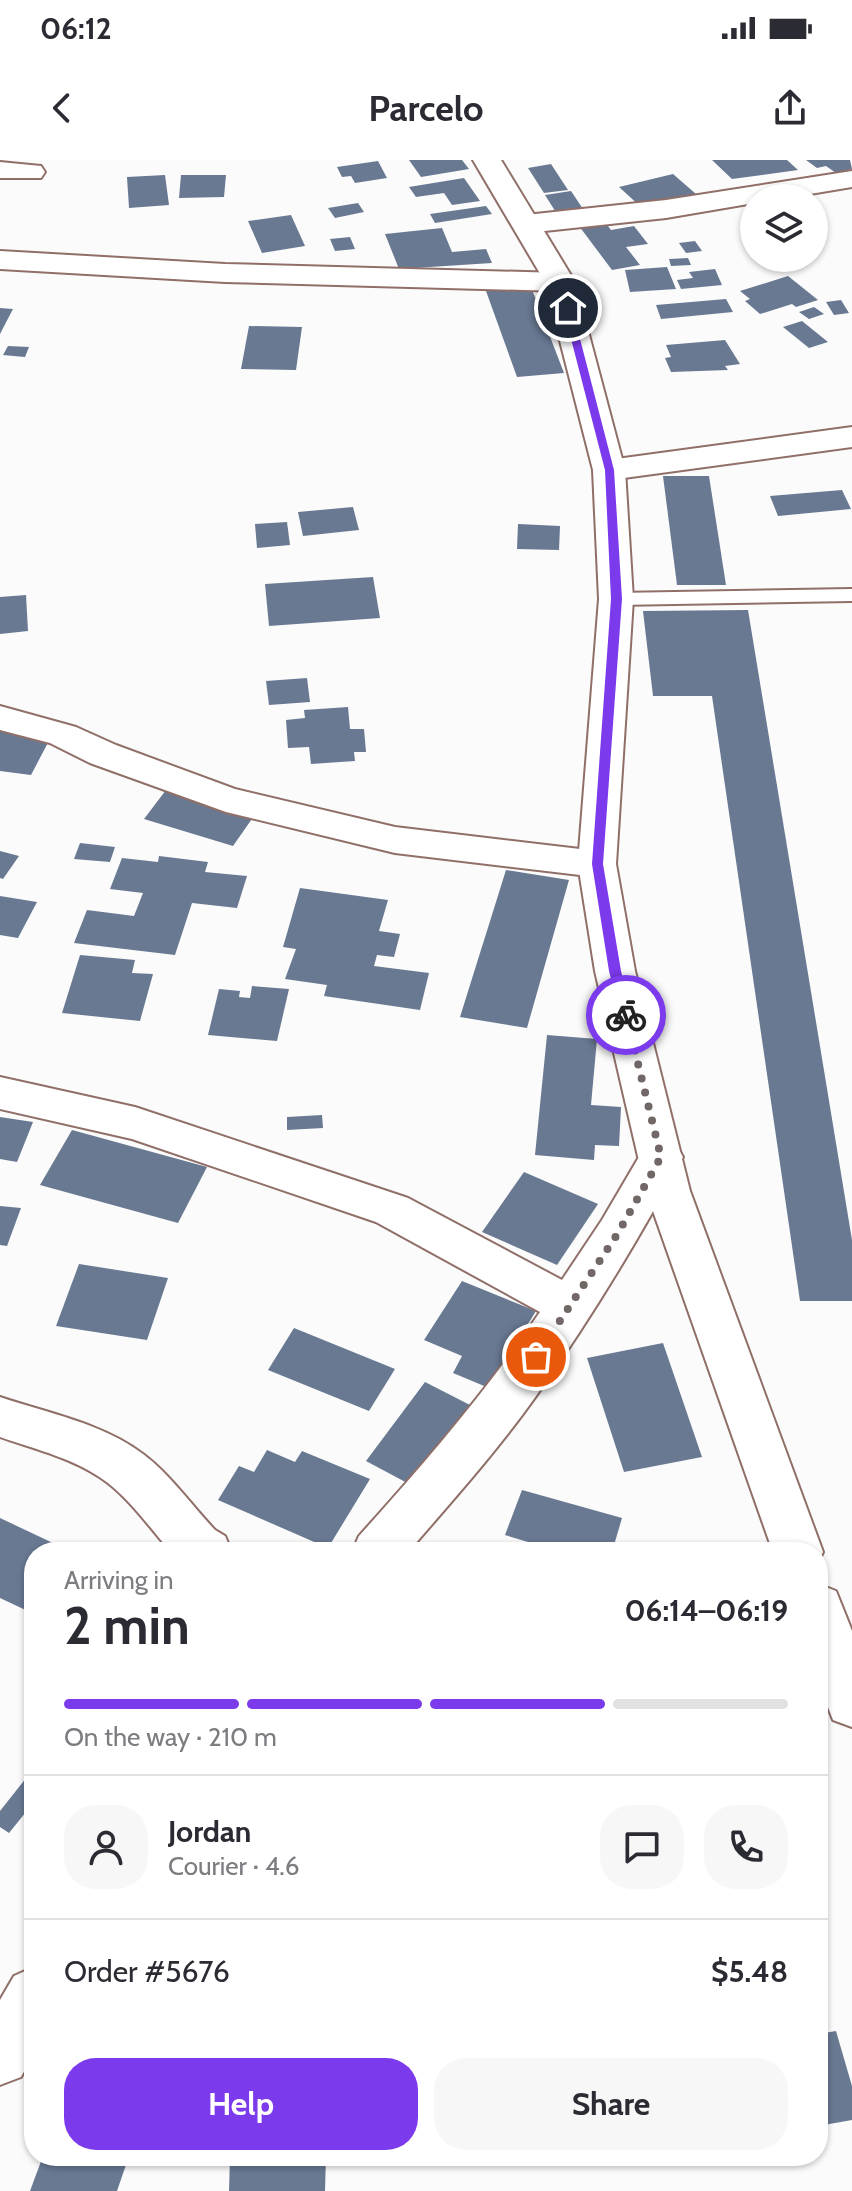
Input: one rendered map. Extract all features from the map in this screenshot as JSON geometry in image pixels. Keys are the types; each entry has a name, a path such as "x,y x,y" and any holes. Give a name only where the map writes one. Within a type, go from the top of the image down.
{"street":[{"path":"487,160 560,282 609,470 616,599 597,864 615,971 668,1191 794,1542"},
{"path":"0,170 31,172"},
{"path":"526,224 666,209 852,179"},
{"path":"0,260 225,273 560,282"},
{"path":"609,470 852,437"},
{"path":"0,718 63,735 103,754 226,799 364,833 395,840 597,864"},
{"path":"0,1093 135,1123 392,1210 569,1305"},
{"path":"386,1542 451,1468 519,1382 618,1233 661,1157"},
{"path":"0,1417 102,1454 123,1467 143,1484 194,1542"},
{"path":"828,1635 852,1703"},
{"path":"0,2056 24,2014"}],"lane":[{"path":"616,599 852,595"}],"building":[{"path":"409,160 462,160 469,169 421,177"},
{"path":"712,160 787,160 798,170 732,179"},
{"path":"806,160 850,160 852,169 836,173 826,166 817,168"},
{"path":"378,161 387,178 355,183 351,176 342,177 337,167"},
{"path":"551,164 568,190 544,193 528,168"},
{"path":"673,174 696,194 641,207 619,187"},
{"path":"165,175 169,205 129,208 127,177"},
{"path":"181,175 226,175 224,197 179,198"},
{"path":"464,178 480,201 452,205 444,193 416,197 409,187"},
{"path":"571,191 583,209 557,214 545,195"},
{"path":"358,203 364,212 335,218 328,208"},
{"path":"486,206 492,214 435,223 430,214"},
{"path":"291,215 305,246 262,253 248,221"},
{"path":"605,222 611,230 634,226 648,244 626,247 640,265 612,270 579,226"},
{"path":"442,228 452,252 486,249 492,263 399,269 385,234"},
{"path":"350,237 355,249 335,251 330,239"},
{"path":"695,241 702,251 686,253 679,243"},
{"path":"688,258 691,265 671,266 669,259"},
{"path":"667,267 676,289 630,292 625,270"},
{"path":"715,269 722,285 681,289 677,280 693,278 689,272"},
{"path":"788,276 818,300 760,314 745,301 750,299 740,291"},
{"path":"531,287 564,373 517,377 486,291"},
{"path":"726,299 733,312 661,319 656,305"},
{"path":"841,300 849,313 834,315 826,302"},
{"path":"814,307 824,314 809,319 799,312"},
{"path":"0,308 13,309 0,334"},
{"path":"802,321 828,342 809,348 783,327"},
{"path":"249,326 302,327 296,370 241,369"},
{"path":"725,340 740,364 725,366 728,370 671,372 665,358 671,357 666,345"},
{"path":"8,346 29,347 25,357 3,355"},
{"path":"663,476 709,476 726,585 677,585"},
{"path":"842,490 851,509 778,516 770,496"},
{"path":"353,507 359,530 303,536 298,512"},
{"path":"287,522 290,545 257,548 255,524"},
{"path":"518,524 560,526 559,550 517,549"},
{"path":"373,577 380,618 269,626 265,584"},
{"path":"26,595 28,631 0,634 0,597"},
{"path":"748,610 852,1240 852,1301 800,1301 712,696 653,696 643,611"},
{"path":"307,678 310,702 269,705 266,681"},
{"path":"348,707 350,729 364,729 366,752 354,752 355,761 311,764 309,747 288,748 286,720 305,718 304,710"},
{"path":"0,727 52,735 31,775 0,771"},
{"path":"166,790 254,816 233,846 144,819"},
{"path":"80,843 115,847 110,862 74,859"},
{"path":"0,851 19,856 3,879 0,878"},
{"path":"159,856 208,862 205,872 247,876 237,908 192,903 175,955 74,943 87,910 134,916 143,893 110,889 122,858 158,862"},
{"path":"506,870 569,880 527,1028 460,1017"},
{"path":"300,888 388,900 379,931 400,934 394,957 377,955 374,966 429,973 420,1010 324,996 327,985 285,979 296,949 283,947"},
{"path":"0,896 37,902 18,938 0,935"},
{"path":"80,955 135,960 132,973 153,974 140,1021 62,1013"},
{"path":"252,986 289,989 277,1041 208,1035 219,989 240,991 239,997 250,998"},
{"path":"547,1035 597,1039 591,1105 621,1107 619,1146 595,1145 594,1160 535,1155"},
{"path":"322,1115 323,1128 287,1130 287,1117"},
{"path":"0,1117 33,1122 17,1162 0,1159"},
{"path":"72,1130 207,1167 178,1223 40,1185"},
{"path":"524,1172 598,1204 557,1265 482,1232"},
{"path":"0,1206 21,1208 7,1246 0,1245"},
{"path":"79,1264 168,1278 147,1340 56,1326"},
{"path":"462,1281 536,1311 489,1388 453,1373 462,1356 424,1340"},
{"path":"294,1328 395,1369 369,1411 268,1370"},
{"path":"663,1343 702,1457 624,1472 587,1358"},
{"path":"425,1382 470,1405 411,1485 366,1461"},
{"path":"267,1450 295,1462 302,1451 370,1479 332,1542 314,1542 218,1500 239,1466 254,1472"},
{"path":"522,1490 622,1518 615,1542 528,1542 505,1535"},
{"path":"0,1518 51,1542 24,1542 24,1609 0,1598"},
{"path":"24,1781 24,1814 9,1833 0,1827 0,1811"},
{"path":"836,2031 852,2086 852,2120 828,2124 828,2032"},
{"path":"39,2166 126,2166 117,2191 30,2191"},
{"path":"230,2166 326,2166 325,2191 229,2191"}],"way so far":[{"path":"536,1357 618,1233 661,1157 626,1015"}],"route":[{"path":"568,308 609,470 616,599 597,864 615,971 626,1015"}]}
